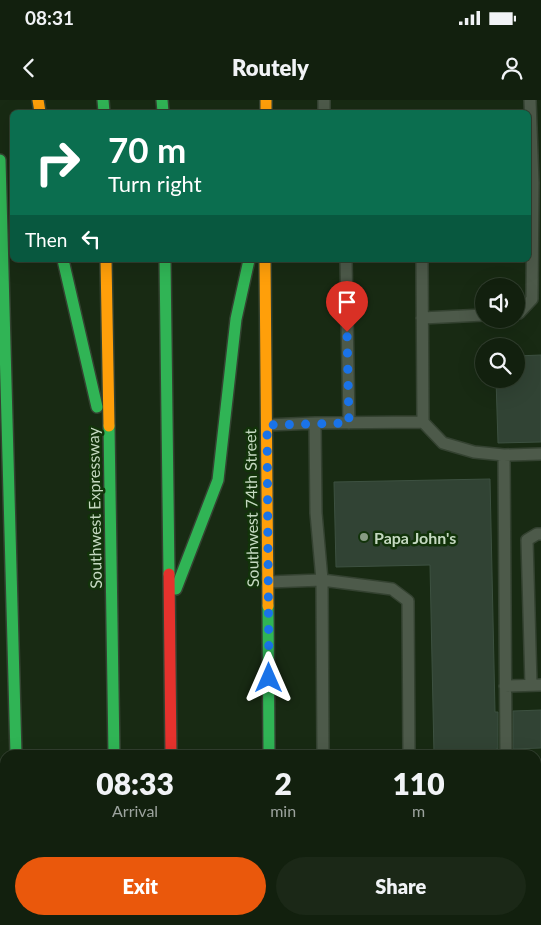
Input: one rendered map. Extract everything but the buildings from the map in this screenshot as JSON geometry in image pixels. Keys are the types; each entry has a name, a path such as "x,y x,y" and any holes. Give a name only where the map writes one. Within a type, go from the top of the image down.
{"main road":[{"path":"0,160 6,597 16,750"},
{"path":"63,262 110,462"},
{"name":"Southwest Expressway","path":"106,262 114,750"},
{"path":"165,262 171,750"},
{"path":"170,602 218,480 236,319 249,262"},
{"name":"Southwest 74th Street","path":"265,262 269,750"}],"lane":[{"path":"525,307 532,299 531,183"},
{"path":"346,262 349,423"},
{"path":"422,262 423,422 443,443 474,452 504,455 541,454"},
{"path":"422,318 475,315"},
{"path":"267,425 423,422"},
{"path":"315,423 316,513 322,580 323,750"},
{"path":"504,455 506,750"},
{"path":"506,686 536,685 529,603 527,540 537,534 541,534"},
{"path":"268,582 322,580 392,588 408,601 410,750"},
{"path":"529,603 541,603"}],"traffic: fast":[{"path":"103,100 104,110"},
{"path":"162,100 163,110"},
{"path":"0,160 16,750"},
{"path":"63,262 97,407"},
{"path":"165,262 169,574"},
{"path":"176,589 218,480 236,319 249,262"},
{"path":"109,426 114,750"},
{"path":"268,606 269,750"}],"traffic: slow":[{"path":"38,100 40,110"},
{"path":"266,100 266,110"},
{"path":"106,262 109,426"},
{"path":"265,262 268,606"}],"traffic: jam":[{"path":"169,574 171,750"}],"place":[{"name":"Papa John's","path":"364,537"}],"route":[{"path":"269,678 267,425 349,423 347,332"}]}
